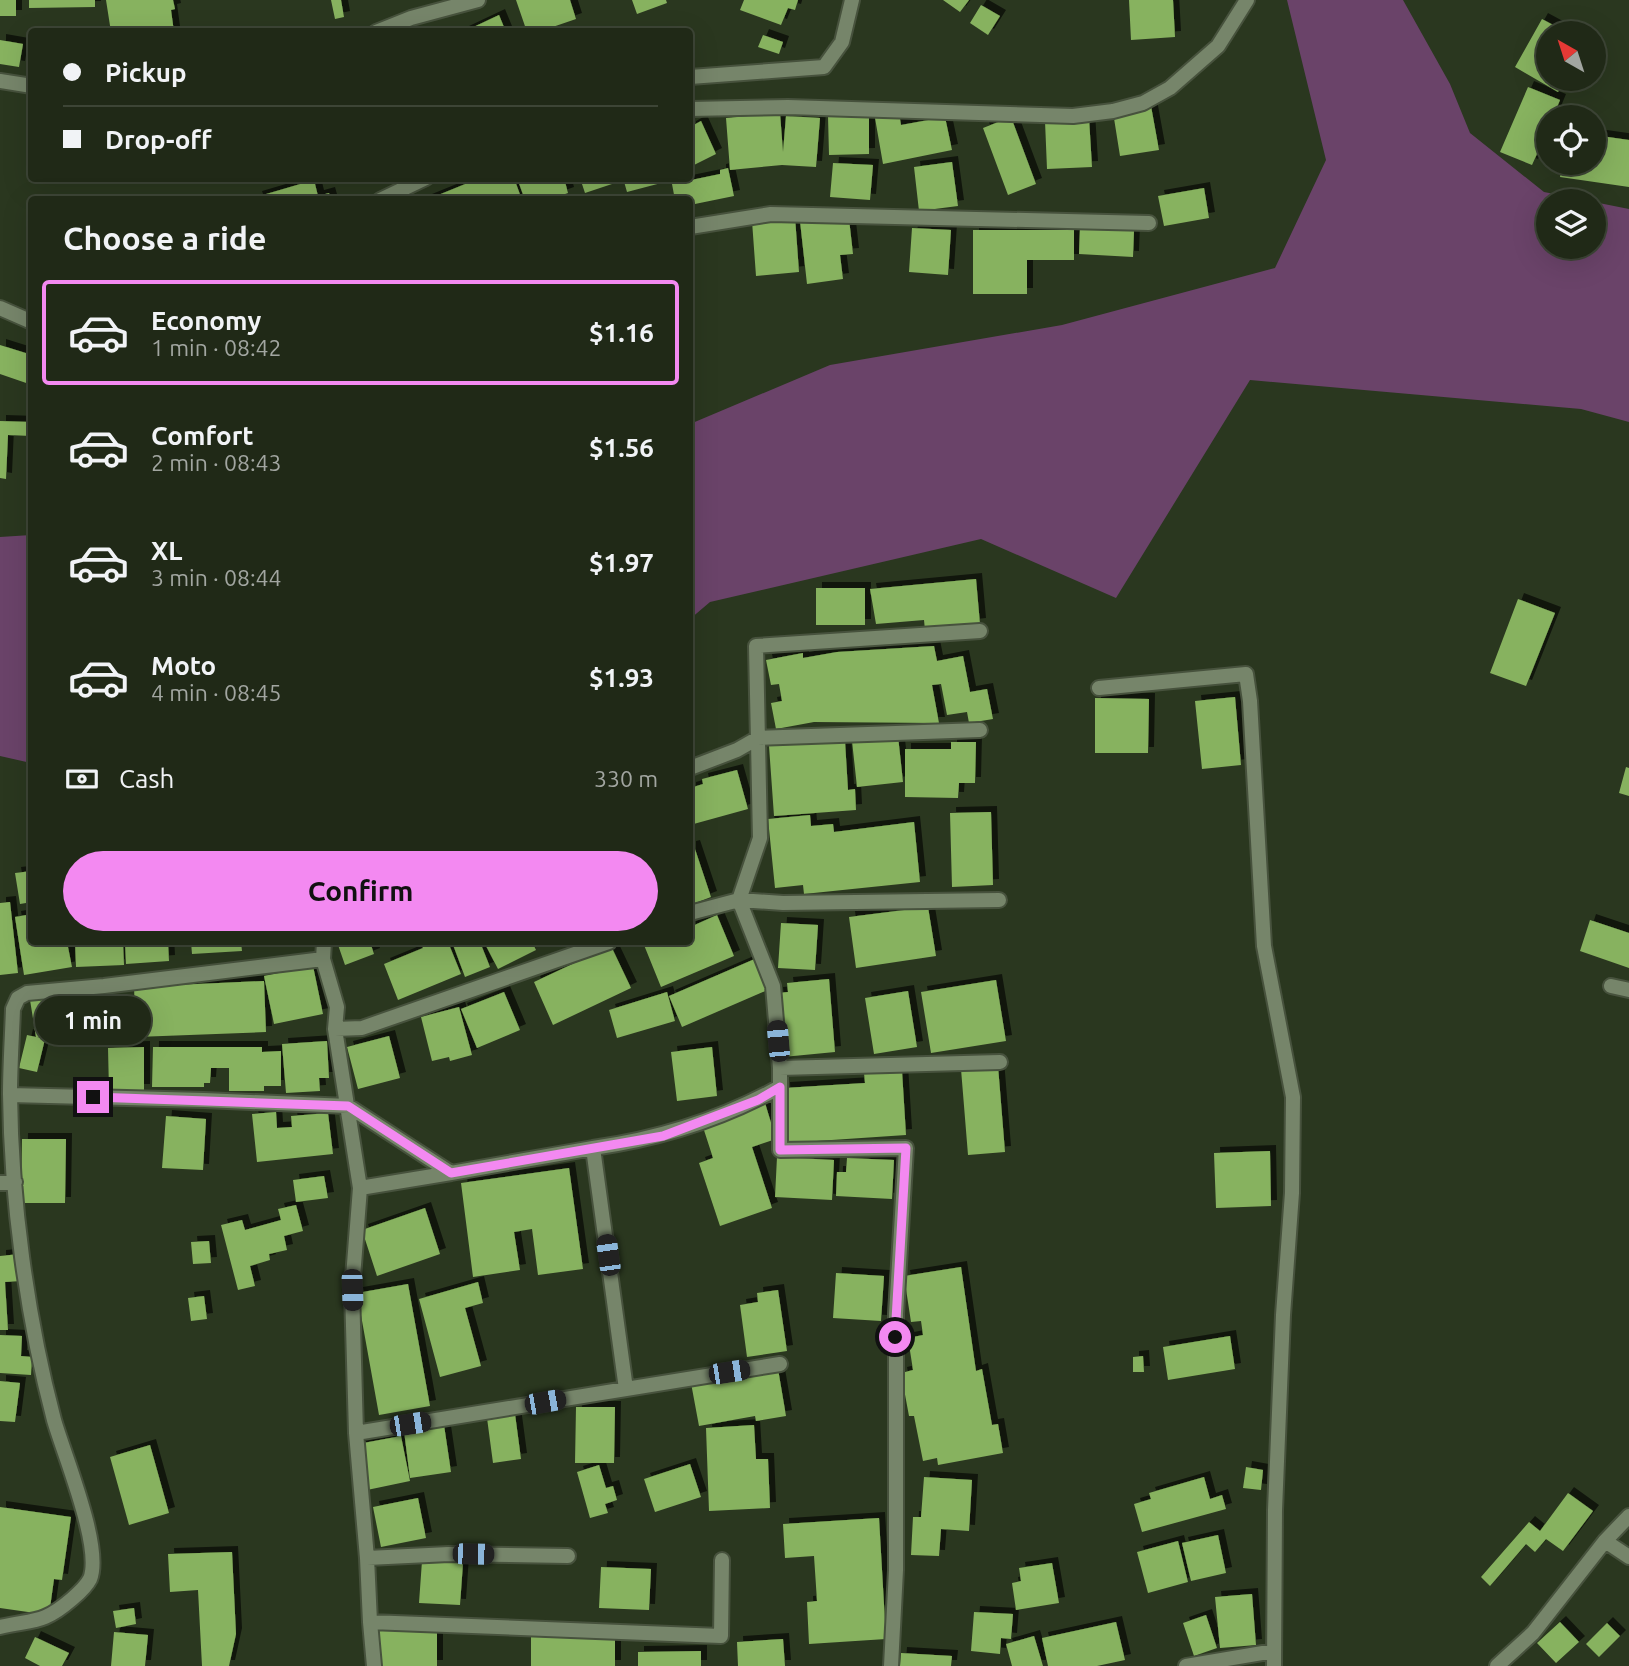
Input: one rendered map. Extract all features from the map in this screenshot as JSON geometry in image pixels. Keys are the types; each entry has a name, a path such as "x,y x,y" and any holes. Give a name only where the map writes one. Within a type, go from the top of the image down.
{"street":[{"path":"386,28 411,18 478,0"},
{"path":"693,77 824,67 842,42 852,0"},
{"path":"693,109 789,107 1073,116 1113,111 1143,103 1170,88 1219,46 1247,0"},
{"path":"0,81 28,85"},
{"path":"388,196 418,182"},
{"path":"693,227 771,214 1149,223"},
{"path":"0,308 28,320"},
{"path":"891,1666 896,1570 896,1314 906,1148 780,1150 780,1068 773,986 739,900 760,838 756,646 980,631"},
{"path":"1099,688 1246,674 1250,701 1264,946 1293,1097 1292,1193 1283,1315 1275,1510 1274,1659 1186,1666"},
{"path":"693,767 737,750 758,738 980,730"},
{"path":"693,912 739,900 783,903 999,900"},
{"path":"324,945 323,959 337,1007 335,1029 360,1188 352,1290 356,1433 368,1558 374,1666"},
{"path":"335,1029 362,1028 600,945"},
{"path":"0,1627 50,1616 86,1586 91,1577 92,1565 90,1537 54,1420 40,1358 7,1182 13,1009 18,998 27,993 323,959"},
{"path":"1611,986 1629,990"},
{"path":"780,1068 1000,1062"},
{"path":"360,1188 663,1136 758,1100 780,1087"},
{"path":"10,1095 348,1106 451,1173"},
{"path":"593,1148 626,1389"},
{"path":"356,1433 780,1364"},
{"path":"1497,1666 1533,1633 1629,1516"},
{"path":"1605,1542 1629,1558"},
{"path":"368,1558 449,1554 568,1556"},
{"path":"370,1622 721,1636 722,1560"}],"shaded area":[{"path":"1287,0 1403,0 1450,84 1470,133 1540,189 1536,189 1536,259 1606,259 1606,204 1629,209 1629,422 1581,409 1250,380 1116,598 981,539 710,602 693,616 693,423 830,365 1062,325 1275,268 1326,160"},
{"path":"28,535 28,762 0,756 0,537"}],"building":[{"path":"0,0 16,0 16,16 0,16"},
{"path":"29,0 95,0 95,7 29,8"},
{"path":"106,0 173,0 175,9 171,10 173,28 110,28"},
{"path":"331,0 341,0 344,17 335,19"},
{"path":"516,0 570,0 576,19 550,28 526,28"},
{"path":"632,0 666,0 667,3 637,14"},
{"path":"744,0 798,0 795,10 788,8 781,25 740,10"},
{"path":"943,0 969,0 960,12"},
{"path":"1129,0 1173,0 1175,37 1131,40"},
{"path":"981,5 1000,16 988,35 970,23"},
{"path":"499,15 504,28 471,28"},
{"path":"1536,30 1536,79 1515,67"},
{"path":"763,35 783,42 779,54 758,47"},
{"path":"0,40 23,44 19,67 0,64"},
{"path":"1528,87 1560,100 1558,105 1536,105 1536,156 1532,165 1500,152"},
{"path":"1151,106 1159,150 1120,156 1113,112"},
{"path":"780,113 783,152 786,116 820,118 816,167 782,165 730,170 726,118"},
{"path":"899,113 901,125 945,117 952,150 883,164 875,118"},
{"path":"869,115 869,154 829,155 828,116"},
{"path":"1011,117 1036,184 1008,195 983,128"},
{"path":"1089,118 1092,167 1047,169 1045,121"},
{"path":"701,121 716,154 693,166 693,125"},
{"path":"1606,137 1629,140 1629,187 1560,177 1606,175"},
{"path":"952,162 958,206 919,211 914,167"},
{"path":"833,163 873,165 870,200 830,197"},
{"path":"728,168 734,196 693,204 693,196 674,196 672,184 693,182 693,180 720,174 720,170"},
{"path":"314,182 318,196 259,196"},
{"path":"470,182 515,182 521,196 436,196"},
{"path":"518,182 565,182 568,193 559,196 524,196"},
{"path":"581,182 612,182 612,184 585,193"},
{"path":"624,182 665,182 627,192"},
{"path":"1204,188 1209,218 1164,226 1158,196"},
{"path":"795,217 799,272 756,276 752,221"},
{"path":"817,219 817,223 849,219 853,254 840,255 843,279 807,284 800,221"},
{"path":"912,228 951,230 948,275 909,272"},
{"path":"1080,228 1134,231 1133,257 1079,254"},
{"path":"973,230 1074,230 1074,260 1027,260 1027,294 973,294"},
{"path":"0,345 28,354 28,384 0,374"},
{"path":"0,421 28,422 28,436 8,435 6,479 0,478"},
{"path":"976,579 980,624 925,630 924,620 876,624 870,589"},
{"path":"816,588 865,588 865,625 816,625"},
{"path":"1518,599 1555,613 1526,686 1490,673"},
{"path":"934,646 937,661 963,656 970,692 987,689 993,719 969,723 967,712 947,715 941,684 932,685 939,723 814,722 776,729 771,703 782,701 779,684 771,685 766,660 803,653 803,658 837,652"},
{"path":"1235,697 1241,765 1202,769 1195,701"},
{"path":"1095,698 1149,699 1148,753 1095,753"},
{"path":"898,736 903,782 857,787 852,741"},
{"path":"845,741 848,790 855,789 856,810 774,816 769,746"},
{"path":"951,742 976,742 975,783 959,783 958,798 905,797 905,749 951,749"},
{"path":"1626,767 1629,768 1629,796 1619,793"},
{"path":"737,770 748,809 693,824 693,787 703,784 702,779"},
{"path":"991,812 993,885 952,887 950,813"},
{"path":"810,815 811,826 833,824 834,832 914,822 920,882 804,894 803,885 775,888 768,819"},
{"path":"693,846 711,897 693,904"},
{"path":"28,871 28,903 20,904 15,873"},
{"path":"10,902 18,973 0,975 0,903"},
{"path":"928,907 936,956 856,968 849,917"},
{"path":"28,915 28,945 68,945 72,967 24,975 15,917"},
{"path":"717,915 734,956 661,987 644,945 693,945 693,926"},
{"path":"1590,920 1629,933 1629,968 1580,951"},
{"path":"781,923 818,925 815,970 778,968"},
{"path":"75,945 123,945 124,965 76,967"},
{"path":"125,945 168,945 169,961 126,964"},
{"path":"191,945 241,945 242,951 192,954"},
{"path":"338,945 371,945 374,954 345,965"},
{"path":"422,945 449,945 461,974 398,1000 384,964 423,948"},
{"path":"453,945 481,945 490,967 465,977"},
{"path":"486,945 534,945 536,950 498,969"},
{"path":"611,946 631,988 553,1025 534,982"},
{"path":"757,958 770,989 682,1027 669,996"},
{"path":"313,966 323,1014 274,1024 264,976"},
{"path":"829,979 835,1052 783,1057 777,993 788,992 787,983"},
{"path":"996,980 1006,1041 931,1053 921,992"},
{"path":"264,981 266,1032 136,1037 134,987"},
{"path":"90,990 96,1028 37,1037 45,1039 37,1072 19,1068 27,1035 36,1037 30,1000"},
{"path":"908,991 917,1047 874,1054 865,998"},
{"path":"504,992 520,1030 477,1048 461,1009"},
{"path":"667,992 675,1021 617,1038 609,1010"},
{"path":"459,1007 472,1055 450,1061 449,1057 432,1061 421,1017"},
{"path":"389,1036 400,1078 358,1089 347,1047"},
{"path":"327,1041 329,1078 319,1078 320,1091 286,1093 282,1044"},
{"path":"144,1047 144,1090 109,1090 108,1048"},
{"path":"153,1047 262,1047 262,1052 281,1051 281,1086 264,1086 264,1091 229,1091 229,1068 211,1068 210,1083 204,1083 204,1087 152,1087"},
{"path":"712,1047 717,1096 677,1101 671,1052"},
{"path":"998,1066 1005,1152 968,1155 961,1069"},
{"path":"902,1071 906,1135 787,1143 784,1088 865,1083 864,1073"},
{"path":"765,1103 776,1139 752,1147 772,1208 720,1226 699,1163 713,1158 702,1124"},
{"path":"276,1112 277,1128 292,1127 291,1116 328,1113 333,1154 257,1162 252,1114"},
{"path":"166,1116 206,1119 203,1170 162,1168"},
{"path":"22,1139 66,1139 65,1203 21,1203"},
{"path":"1270,1151 1271,1206 1216,1208 1214,1153"},
{"path":"777,1157 834,1160 832,1200 775,1197"},
{"path":"847,1158 894,1160 892,1199 836,1196 837,1172 846,1172"},
{"path":"569,1168 583,1269 538,1275 532,1229 514,1232 520,1270 473,1277 461,1183"},
{"path":"324,1176 328,1198 296,1202 293,1180"},
{"path":"296,1205 303,1231 284,1236 287,1250 269,1254 270,1260 250,1266 255,1286 238,1290 221,1225 242,1220 245,1230 281,1220 278,1209"},
{"path":"425,1208 440,1254 377,1276 362,1230"},
{"path":"209,1241 211,1263 193,1264 191,1242"},
{"path":"20,1254 22,1281 5,1282 8,1330 0,1330 0,1256"},
{"path":"961,1267 976,1371 982,1369 992,1425 998,1424 1003,1453 938,1465 937,1458 923,1461 914,1416 909,1416 901,1373 913,1370 908,1338 923,1335 921,1321 911,1322 904,1276"},
{"path":"836,1273 884,1276 881,1321 833,1318"},
{"path":"478,1282 483,1303 465,1308 481,1366 440,1377 419,1299"},
{"path":"408,1284 430,1406 379,1415 357,1293"},
{"path":"778,1290 787,1351 747,1357 740,1305 758,1302 757,1293"},
{"path":"204,1296 207,1319 191,1321 188,1298"},
{"path":"0,1335 22,1336 21,1356 32,1357 31,1375 0,1373"},
{"path":"1230,1336 1235,1369 1168,1380 1163,1347"},
{"path":"1143,1356 1144,1372 1133,1372 1133,1357"},
{"path":"778,1369 786,1416 756,1421 755,1416 699,1426 691,1383"},
{"path":"0,1381 20,1383 15,1422 0,1421"},
{"path":"576,1407 615,1407 614,1463 575,1463"},
{"path":"515,1414 521,1459 493,1463 487,1418"},
{"path":"444,1425 451,1472 410,1478 404,1431"},
{"path":"754,1425 756,1459 768,1459 770,1508 709,1511 706,1428"},
{"path":"401,1436 410,1481 367,1490 358,1444"},
{"path":"150,1445 169,1513 129,1525 110,1457"},
{"path":"690,1464 701,1497 655,1512 644,1479"},
{"path":"599,1465 606,1488 613,1486 617,1500 605,1504 608,1513 590,1518 577,1472"},
{"path":"1246,1467 1263,1470 1261,1490 1243,1488"},
{"path":"924,1477 972,1480 969,1531 941,1529 939,1556 911,1555 913,1517 921,1517"},
{"path":"1204,1477 1210,1499 1222,1495 1226,1509 1142,1532 1134,1504 1151,1499 1149,1493"},
{"path":"1568,1493 1593,1511 1563,1551 1546,1539 1535,1552 1526,1544 1490,1586 1481,1577 1529,1522 1540,1531"},
{"path":"418,1498 426,1538 381,1547 373,1507"},
{"path":"0,1507 71,1517 62,1580 54,1579 49,1615 0,1608"},
{"path":"879,1518 886,1639 809,1644 807,1602 817,1601 814,1556 785,1558 783,1524"},
{"path":"1218,1535 1226,1573 1191,1581 1182,1543"},
{"path":"1178,1541 1188,1582 1148,1593 1137,1552"},
{"path":"232,1552 236,1634 229,1666 202,1666 198,1590 170,1592 168,1554"},
{"path":"422,1561 463,1563 460,1605 419,1603"},
{"path":"1052,1563 1059,1603 1016,1610 1012,1583 1021,1581 1019,1568"},
{"path":"601,1567 651,1569 649,1610 599,1608"},
{"path":"1252,1594 1256,1645 1220,1648 1215,1597"},
{"path":"134,1608 136,1624 116,1628 113,1611"},
{"path":"974,1612 1013,1614 1011,1639 1001,1638 1000,1654 971,1651"},
{"path":"1206,1615 1217,1648 1194,1656 1183,1623"},
{"path":"1116,1622 1125,1660 1097,1666 1048,1666 1042,1638"},
{"path":"1560,1622 1579,1642 1556,1663 1537,1643"},
{"path":"1607,1623 1620,1636 1599,1657 1586,1644"},
{"path":"377,1627 437,1627 437,1666 376,1666"},
{"path":"114,1632 148,1635 145,1666 111,1666"},
{"path":"531,1634 615,1634 615,1666 531,1666"},
{"path":"1034,1636 1043,1666 1012,1666 1006,1644"},
{"path":"35,1637 69,1653 62,1666 40,1666 25,1658"},
{"path":"783,1639 785,1666 738,1666 737,1642"},
{"path":"701,1651 701,1666 638,1666 638,1652"},
{"path":"901,1653 952,1656 951,1666 900,1666"}],"route":[{"path":"93,1097 348,1106 451,1173 663,1136 758,1100 780,1087 780,1150 906,1148 895,1337"}]}
